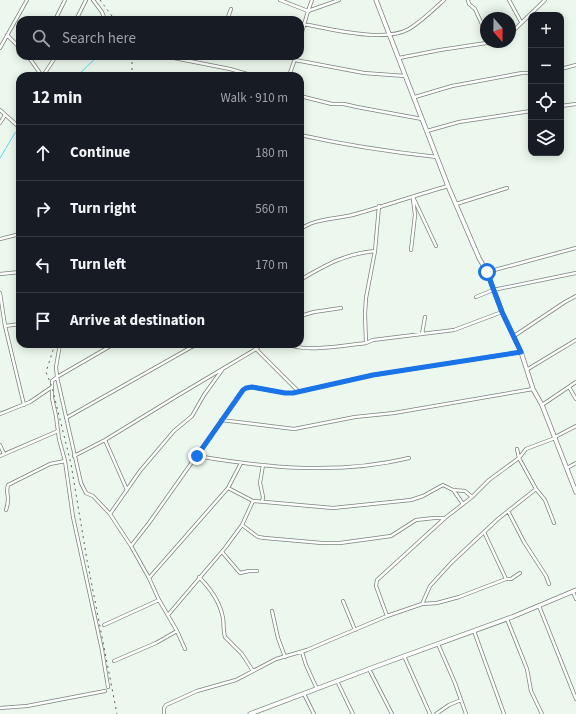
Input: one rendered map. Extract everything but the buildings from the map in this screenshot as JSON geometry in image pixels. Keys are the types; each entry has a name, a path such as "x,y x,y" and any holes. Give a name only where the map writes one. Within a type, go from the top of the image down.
{"street":[{"path":"18,16 27,0"},
{"path":"57,16 65,0"},
{"path":"78,16 86,0"},
{"path":"93,0 104,16"},
{"path":"280,0 308,11 339,0"},
{"path":"312,0 304,24 371,35 390,35 408,30 444,0"},
{"path":"376,0 407,76 448,186 479,258 487,272 502,312 521,352 534,389 542,405 576,492"},
{"path":"468,0 469,4 476,9 480,19"},
{"path":"509,0 521,22"},
{"path":"516,27 545,0"},
{"path":"228,16 231,9"},
{"path":"0,48 16,20"},
{"path":"7,36 16,44"},
{"path":"399,58 480,44"},
{"path":"32,60 40,72"},
{"path":"46,72 53,60"},
{"path":"184,60 240,72"},
{"path":"290,72 294,60"},
{"path":"304,60 364,73 407,76"},
{"path":"564,68 576,65"},
{"path":"414,97 452,86 528,73"},
{"path":"304,97 332,104 344,104 422,119"},
{"path":"564,106 576,104"},
{"path":"0,110 16,125"},
{"path":"427,131 459,122 528,111"},
{"path":"0,123 5,115"},
{"path":"304,136 393,152 438,157"},
{"path":"304,228 321,221 355,215 379,206 448,186"},
{"path":"456,204 507,188"},
{"path":"413,197 436,246"},
{"path":"411,250 415,215 413,197"},
{"path":"366,343 366,298 375,251 379,206"},
{"path":"0,239 16,235"},
{"path":"487,272 576,248"},
{"path":"304,278 337,259 359,252 375,251"},
{"path":"0,274 16,272"},
{"path":"476,297 493,290 576,273"},
{"path":"0,293 5,326 24,405"},
{"path":"514,336 576,296"},
{"path":"304,315 341,308"},
{"path":"304,348 366,343 373,340 454,330 502,312"},
{"path":"422,334 425,317"},
{"path":"5,326 16,325"},
{"path":"528,369 576,340"},
{"path":"59,348 56,367 57,377 74,456 83,488 86,493 93,496 110,514 131,546 177,631 184,649"},
{"path":"107,348 52,381 52,398 65,461 73,517 102,650 108,687"},
{"path":"66,418 190,348"},
{"path":"74,456 105,440 256,349 300,392"},
{"path":"131,546 197,456 221,420 246,388 252,387 285,393 300,392 373,375 521,352"},
{"path":"110,514 140,471 174,431 192,416 204,395 222,370"},
{"path":"542,405 576,382"},
{"path":"569,387 576,399"},
{"path":"0,414 24,405 52,388"},
{"path":"221,420 294,429 355,417 394,413 534,389"},
{"path":"387,616 376,583 445,518 472,497 489,480 519,458 526,449 555,438 576,426"},
{"path":"0,456 58,431"},
{"path":"105,440 127,490"},
{"path":"0,445 4,454"},
{"path":"517,449 519,458 536,489 545,500 554,523"},
{"path":"197,456 241,463 320,469 364,466 409,458"},
{"path":"6,510 10,500 6,489 8,484 50,464 65,461"},
{"path":"149,578 228,488 241,463"},
{"path":"567,468 576,463"},
{"path":"262,502 263,497 260,483 263,465"},
{"path":"228,488 253,501 334,508 411,500 423,496 443,485 453,490 465,491 472,497"},
{"path":"422,604 430,586 484,532 536,489"},
{"path":"453,490 463,504"},
{"path":"168,615 222,552 242,525 253,501"},
{"path":"508,511 524,542 546,576 549,584"},
{"path":"242,525 258,537 322,543 340,543 390,536 416,520 445,518"},
{"path":"484,532 506,579"},
{"path":"222,552 240,573 249,570 257,571"},
{"path":"164,714 164,708 166,705 197,691 236,680 276,659 302,652 387,616 422,604 437,603 459,597 506,579 512,579 520,574"},
{"path":"199,577 210,587 216,599 223,616 225,637 242,654 253,671"},
{"path":"250,714 506,619 574,590 576,599"},
{"path":"104,625 159,600"},
{"path":"343,601 355,630"},
{"path":"539,606 576,699"},
{"path":"272,611 278,638 285,657"},
{"path":"506,619 527,669 531,691 542,714"},
{"path":"474,630 504,714"},
{"path":"114,661 177,631"},
{"path":"438,643 456,683 466,714"},
{"path":"302,652 317,689"},
{"path":"404,656 430,714"},
{"path":"369,669 392,714"},
{"path":"337,681 353,714"},
{"path":"0,708 27,706 105,691"},
{"path":"304,694 314,714"},
{"path":"436,714 449,705 461,700"}],"waterway":[{"path":"81,72 94,60"},
{"path":"0,158 16,132"}],"railway":[{"path":"100,0 112,16"},
{"path":"132,60 132,72"},
{"path":"54,348 46,372 52,387 71,464 87,560 117,714"}],"route":[{"path":"197,456 243,390 246,388 252,387 293,393 373,375 521,352 502,312 487,272"}]}
